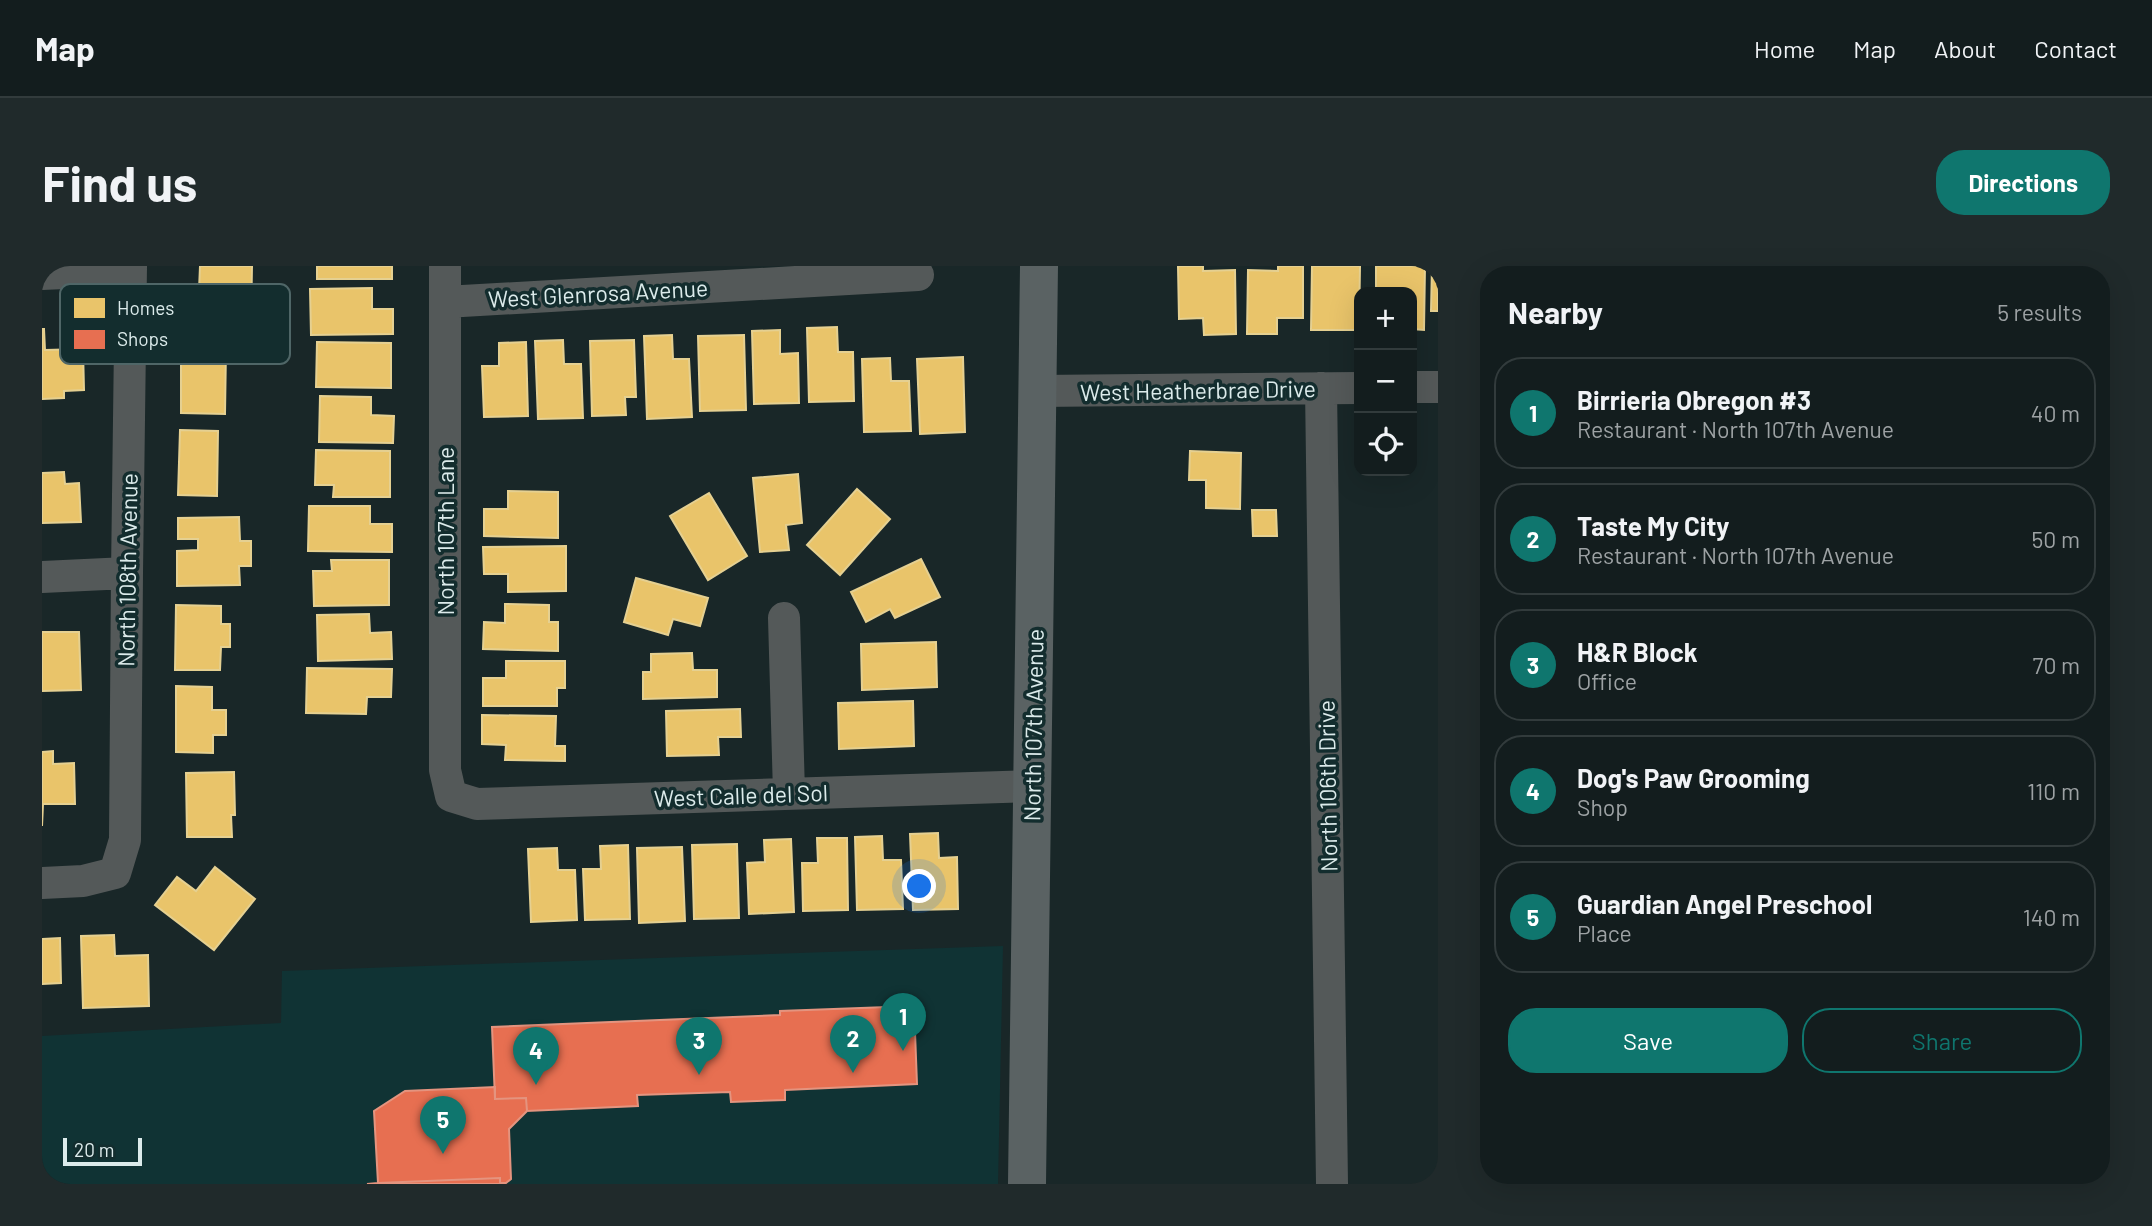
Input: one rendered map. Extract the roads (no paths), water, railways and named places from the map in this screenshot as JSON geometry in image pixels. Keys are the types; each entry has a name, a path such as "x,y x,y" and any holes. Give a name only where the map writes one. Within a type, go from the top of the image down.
{"main road":[{"name":"North 107th Avenue","path":"1027,1184 1039,266"}],"street":[{"name":"North 107th Lane","path":"445,266 445,770 451,796"},
{"path":"42,274 131,268"},
{"name":"West Glenrosa Avenue","path":"445,302 918,275"},
{"name":"North 108th Avenue","path":"42,883 83,881 115,873 125,840 130,364"},
{"path":"1417,387 1438,387"},
{"name":"North 106th Drive","path":"1321,388 1332,1184"},
{"name":"West Heatherbrae Drive","path":"1037,391 1354,388"},
{"path":"42,577 127,573"},
{"path":"785,618 789,793"},
{"name":"West Calle del Sol","path":"451,796 477,804 1032,786"}],"place":[{"name":"Birrieria Obregon #3","path":"903,1051"},
{"name":"Taste My City","path":"853,1073"},
{"name":"H&R Block","path":"699,1075"},
{"name":"Dog's Paw Grooming","path":"536,1085"},
{"name":"Guardian Angel Preschool","path":"443,1154"}]}
